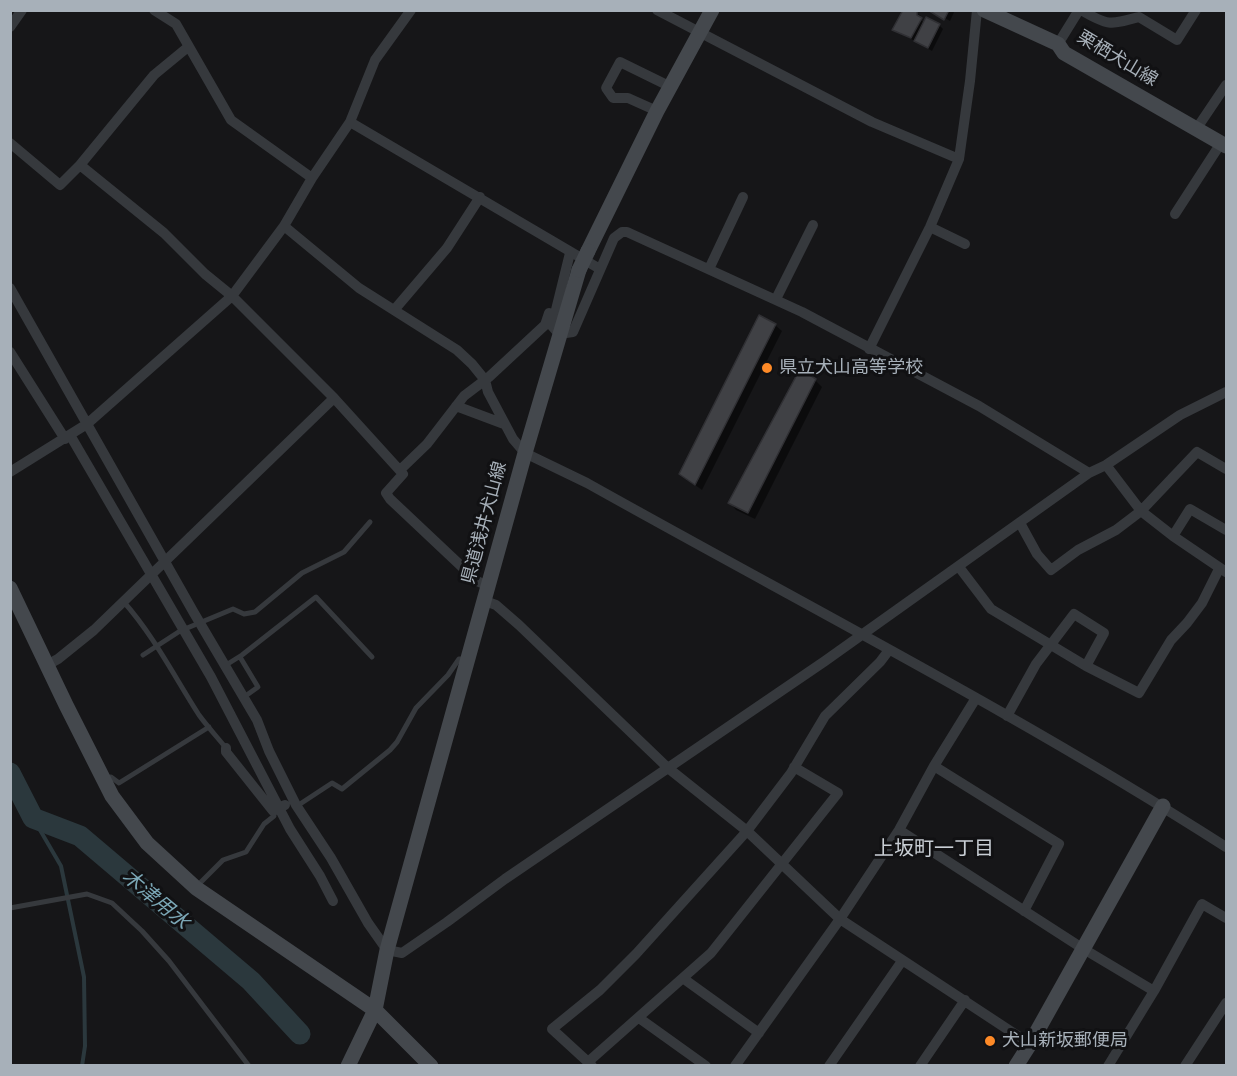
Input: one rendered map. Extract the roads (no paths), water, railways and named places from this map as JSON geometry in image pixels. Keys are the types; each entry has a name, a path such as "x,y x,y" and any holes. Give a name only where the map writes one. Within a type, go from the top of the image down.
{"main road":[{"name":"県道浅井犬山線","path":"348,1065 375,1010 387,950 578,271 657,111 712,10"},
{"name":"栗栖犬山線","path":"984,10 1058,44 1064,53 1224,145"},
{"path":"10,588 112,796 147,843 196,888 375,1010 431,1065"},
{"path":"1016,1065 1030,1044 1163,806"}],"street":[{"path":"10,27 22,10"},
{"path":"154,10 176,24 231,120 312,178"},
{"path":"10,472 87,424 232,296 284,226 312,178 350,122 375,60 411,10"},
{"path":"657,10 872,122 959,159"},
{"path":"869,349 930,227 959,159 977,10"},
{"path":"1058,44 1080,10 1099,21 1112,24 1139,17 1177,40 1196,10"},
{"path":"10,143 60,185 80,165 154,75 188,47"},
{"path":"657,111 628,98 613,98 606,88 620,62 671,87"},
{"path":"1197,128 1227,85"},
{"path":"350,122 600,269"},
{"path":"1175,214 1224,145"},
{"path":"80,165 164,233 205,274 232,296 334,398 403,474 386,493 390,499 477,581 496,605 668,768 747,831 840,919 1030,1044"},
{"path":"395,309 447,248 480,197"},
{"path":"709,269 743,197"},
{"path":"776,299 813,225"},
{"path":"284,226 359,288 457,350 472,364 485,380 488,392 504,424 525,453 587,483 976,698 1163,806 1227,847"},
{"path":"930,227 965,244"},
{"path":"570,253 552,326 559,334 573,332 614,238 622,232 776,299 979,406 1089,473"},
{"path":"10,288 226,664 257,720 269,751 296,803 368,923 387,950 402,953 505,879 959,567 1089,473 1106,465 1180,415 1223,396"},
{"path":"400,470 427,444 456,406 545,325 552,303 558,295"},
{"path":"10,352 67,437 184,629 232,715 276,809"},
{"path":"47,665 94,630 334,398"},
{"path":"456,406 504,424"},
{"path":"1020,523 1037,554 1051,570 1078,550 1116,530 1141,512 1197,452 1227,468"},
{"path":"959,567 991,609 1086,666 1139,693 1171,640 1202,603 1223,570 1141,512 1106,465"},
{"path":"1173,536 1190,509 1227,530"},
{"path":"1006,716 1036,664 1074,614 1104,633 1086,666"},
{"path":"794,767 838,793 711,953 590,1064 552,1029 600,990 629,961 747,831 794,767 825,716 880,662 889,650"},
{"path":"735,1065 840,919 899,830 934,766 976,698"},
{"path":"226,748 226,752 276,809 290,829 333,901"},
{"path":"934,766 1059,844 1024,911"},
{"path":"276,809 296,803"},
{"path":"899,830 1082,948 1154,991"},
{"path":"1108,1065 1154,991 1202,904 1227,918"},
{"path":"829,1065 902,961"},
{"path":"684,979 759,1033"},
{"path":"920,1065 965,1000"},
{"path":"1185,1065 1227,1004"},
{"path":"639,1018 706,1065"}],"lane":[{"path":"143,655 184,629 233,609 244,614 255,612 302,573 344,552 370,522"},
{"path":"226,664 240,657 316,597 372,657"},
{"path":"123,601 142,623 200,716 226,748"},
{"path":"240,657 258,687 244,697"},
{"path":"296,803 332,783 342,789 390,750 416,708 448,675 459,659 468,660"},
{"path":"103,778 111,777 119,783 209,727"},
{"path":"196,888 223,861 246,852 276,809"},
{"path":"10,908 87,894 112,903 142,931 169,962 249,1065"}],"waterway":[{"name":"木津用水","path":"10,773 33,818 80,836 251,981 300,1034"},
{"path":"33,818 61,866 84,977 85,1046 82,1066"}],"place":[{"name":"県立犬山高等学校","path":"767,368"},
{"name":"犬山新坂郵便局","path":"990,1041"}],"district":[{"name":"上坂町一丁目","path":"934,850"}]}
